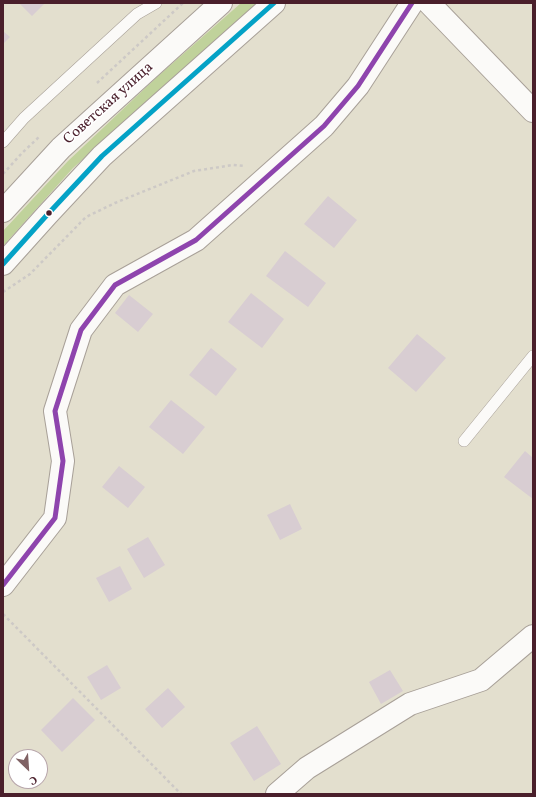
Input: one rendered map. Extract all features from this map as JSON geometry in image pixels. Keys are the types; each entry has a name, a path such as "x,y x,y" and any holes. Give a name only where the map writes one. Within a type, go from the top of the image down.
{"street":[{"name":"Советская улица","path":"3,211 61,148 221,3"},
{"path":"3,264 47,214 102,156 274,3"},
{"path":"3,585 55,518 62,462 55,411 81,330 115,285 196,240 324,126 358,86 412,3"},
{"path":"429,3 533,111"},
{"path":"277,794 307,768 410,704 481,680 533,636"}],"lane":[{"path":"3,142 24,118 137,14 156,3"},
{"path":"464,441 533,356"}],"path":[{"path":"3,292 30,274 86,217 115,203 194,171 233,165 276,169"},
{"path":"3,614 182,794"}],"green space":[{"path":"241,3 258,3 73,168 3,246 3,231 68,161 157,77"}],"building":[{"path":"19,3 45,3 32,16"},
{"path":"3,31 10,37 3,44"},
{"path":"328,196 357,220 334,248 304,224"},
{"path":"285,251 326,283 308,307 266,276"},
{"path":"251,293 284,319 262,348 228,322"},
{"path":"129,295 153,314 138,332 115,313"},
{"path":"417,334 446,358 416,392 388,368"},
{"path":"211,348 237,369 216,396 189,375"},
{"path":"171,400 205,427 183,454 149,427"},
{"path":"525,451 533,458 533,499 504,477"},
{"path":"119,466 145,487 128,508 102,487"},
{"path":"290,504 302,529 280,540 267,515"},
{"path":"148,537 165,565 144,578 127,549"},
{"path":"120,566 132,589 109,602 96,578"},
{"path":"107,665 121,688 101,700 87,677"},
{"path":"390,670 403,691 381,704 369,682"},
{"path":"168,688 185,707 162,728 145,709"},
{"path":"73,698 95,720 62,752 41,730"},
{"path":"257,726 281,764 254,781 230,743"}],"transit line":[{"path":"3,264 102,156 274,3"},
{"path":"3,585 55,518 63,461 55,411 81,330 115,285 196,240 324,126 358,86 412,3"}]}
